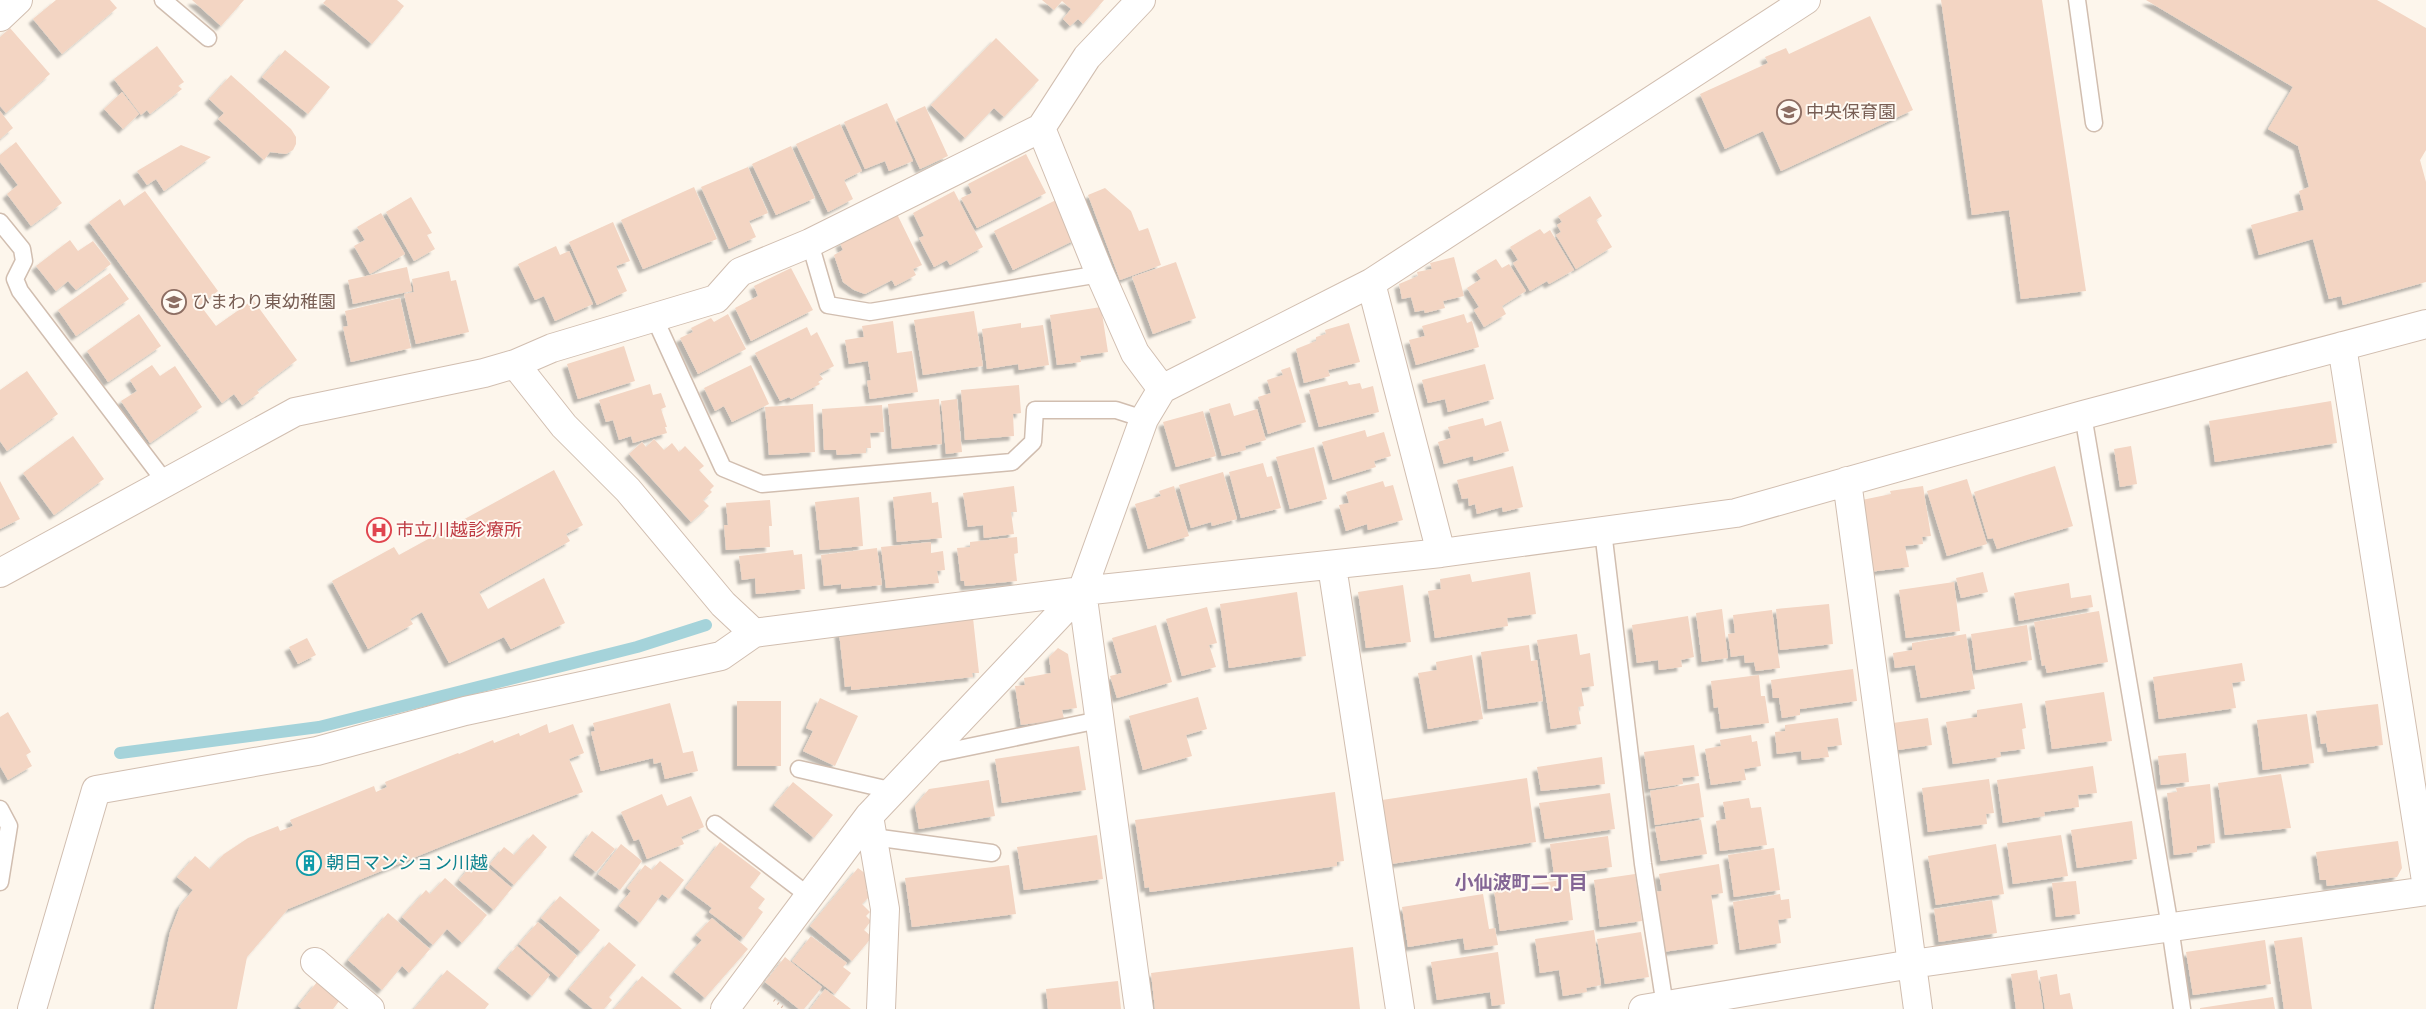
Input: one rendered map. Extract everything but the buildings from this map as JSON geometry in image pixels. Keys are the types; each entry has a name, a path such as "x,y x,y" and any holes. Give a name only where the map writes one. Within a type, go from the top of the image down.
{"street":[{"path":"0,17 18,0"},
{"path":"0,573 295,412 484,373 515,364 552,348 716,299 740,272 810,243 1041,128 1087,57 1141,0"},
{"path":"725,1009 810,896 871,827 894,790 1082,591 1144,419 1162,389 1371,283 1806,0"},
{"path":"1041,128 1100,274 1135,353 1162,389"},
{"path":"1371,283 1441,553"},
{"path":"32,1009 96,790 317,751 465,711 721,656 754,633 1082,591 1441,553 1736,513 2082,414 2426,324"},
{"path":"2342,346 2426,881"},
{"path":"515,364 564,426 628,490 723,604 754,633"},
{"path":"1847,481 1918,1009"},
{"path":"1332,566 1400,1009"},
{"path":"1082,591 1139,1009"},
{"path":"871,827 885,909 881,1009"},
{"path":"1654,1008 1912,964 2426,891"},
{"path":"315,962 370,1009"}],"lane":[{"path":"163,0 208,38"},
{"path":"2076,0 2094,123"},
{"path":"0,222 22,250 24,261 15,279 20,291 166,483"},
{"path":"810,243 828,305 870,312 1100,274"},
{"path":"654,317 723,468 762,484 1012,462 1033,442 1034,410 1116,410 1144,419"},
{"path":"2082,414 2170,927 2182,1009"},
{"path":"1603,531 1643,864 1654,1008"},
{"path":"927,755 1099,720"},
{"path":"799,769 894,790"},
{"path":"0,808 9,826 0,882"},
{"path":"715,824 810,896"},
{"path":"871,827 992,853"}],"waterway":[{"path":"120,753 319,727 637,647 706,625"}],"place":[{"name":"中央保育園","path":"1789,112"},
{"name":"ひまわり東幼稚園","path":"174,302"},
{"name":"市立川越診療所","path":"379,530"},
{"name":"朝日マンション川越","path":"309,863"}],"district":[{"name":"小仙波町二丁目","path":"1521,882"}]}
